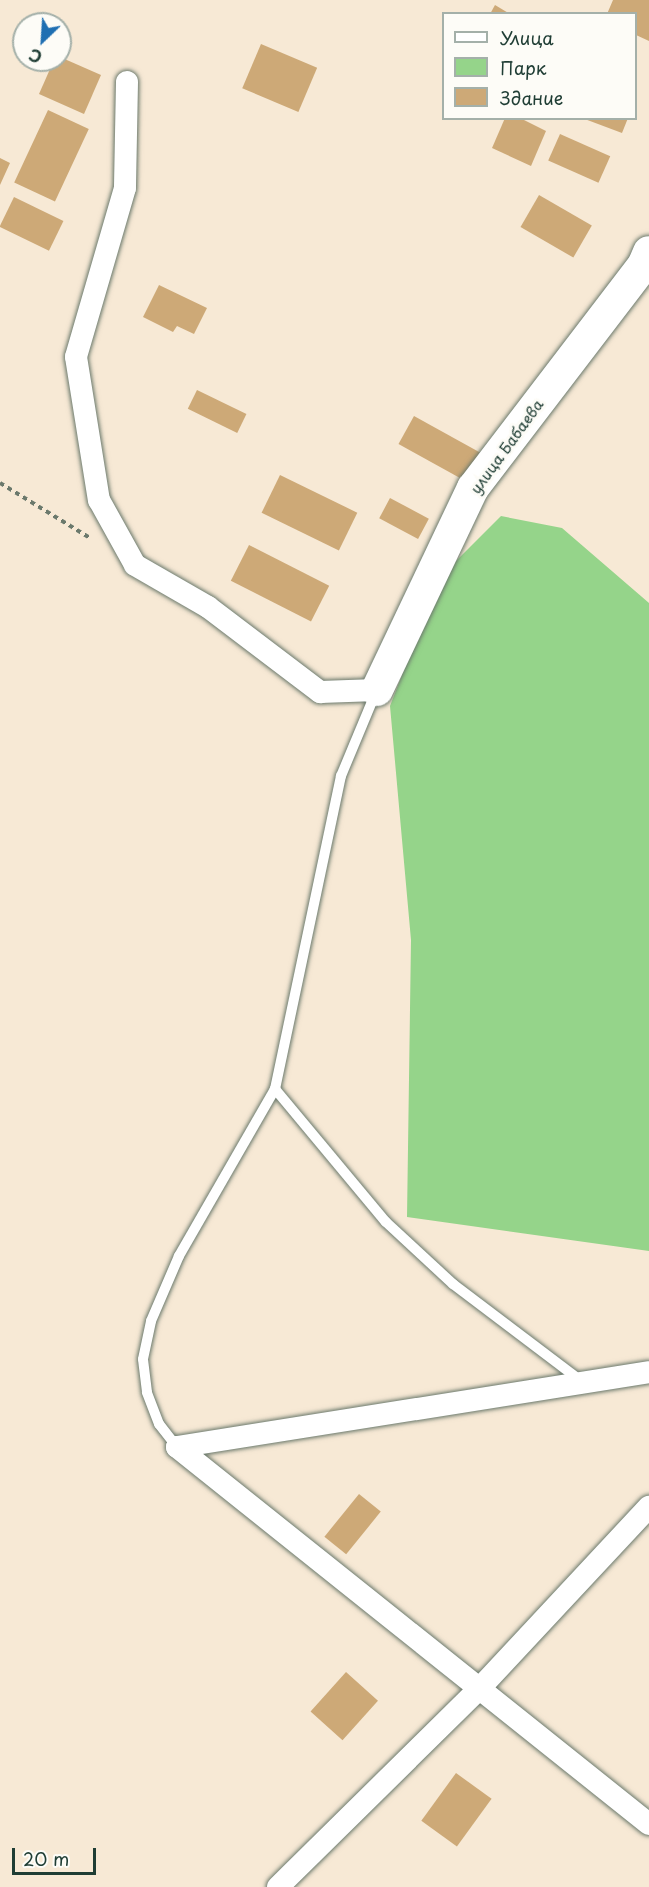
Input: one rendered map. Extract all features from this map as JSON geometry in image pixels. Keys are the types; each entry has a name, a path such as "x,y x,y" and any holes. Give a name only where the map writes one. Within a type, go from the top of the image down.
{"street":[{"path":"127,82 125,188 76,357 99,500 135,565 208,607 320,692 377,690"},
{"name":"улица Бабаева","path":"377,690 473,488 643,266 649,252"},
{"path":"177,1447 649,1372"},
{"path":"177,1447 649,1824"},
{"path":"278,1887 480,1688 649,1507"}],"lane":[{"path":"177,1447 159,1424 147,1392 143,1359 151,1321 179,1256 275,1089 341,776 377,690"},
{"path":"275,1089 386,1222 453,1284 583,1382"}],"path":[{"path":"0,483 95,541"}],"green space":[{"path":"501,516 562,528 649,603 649,1251 407,1217 411,940 390,706 440,577"}],"building":[{"path":"613,0 649,0 649,41 637,35 637,12 608,12"},
{"path":"495,5 507,12 491,12"},
{"path":"261,44 317,68 298,112 242,88"},
{"path":"72,62 101,75 84,114 39,94 49,72 72,72"},
{"path":"48,110 89,129 55,202 14,183"},
{"path":"504,120 524,120 546,131 531,166 492,148"},
{"path":"587,120 627,120 622,133"},
{"path":"560,134 610,156 598,183 548,160"},
{"path":"0,158 10,163 0,185"},
{"path":"539,195 592,226 573,258 520,227"},
{"path":"14,197 63,221 49,251 0,227"},
{"path":"159,285 207,308 194,334 177,326 173,332 143,317"},
{"path":"197,390 246,414 237,433 188,409"},
{"path":"414,416 481,453 466,481 398,444"},
{"path":"280,475 357,513 339,550 262,513"},
{"path":"390,498 429,519 418,539 379,518"},
{"path":"249,545 329,586 311,621 231,581"},
{"path":"359,1494 381,1512 346,1554 324,1537"},
{"path":"346,1672 378,1701 342,1740 311,1711"},
{"path":"456,1773 492,1799 457,1847 421,1821"}]}
